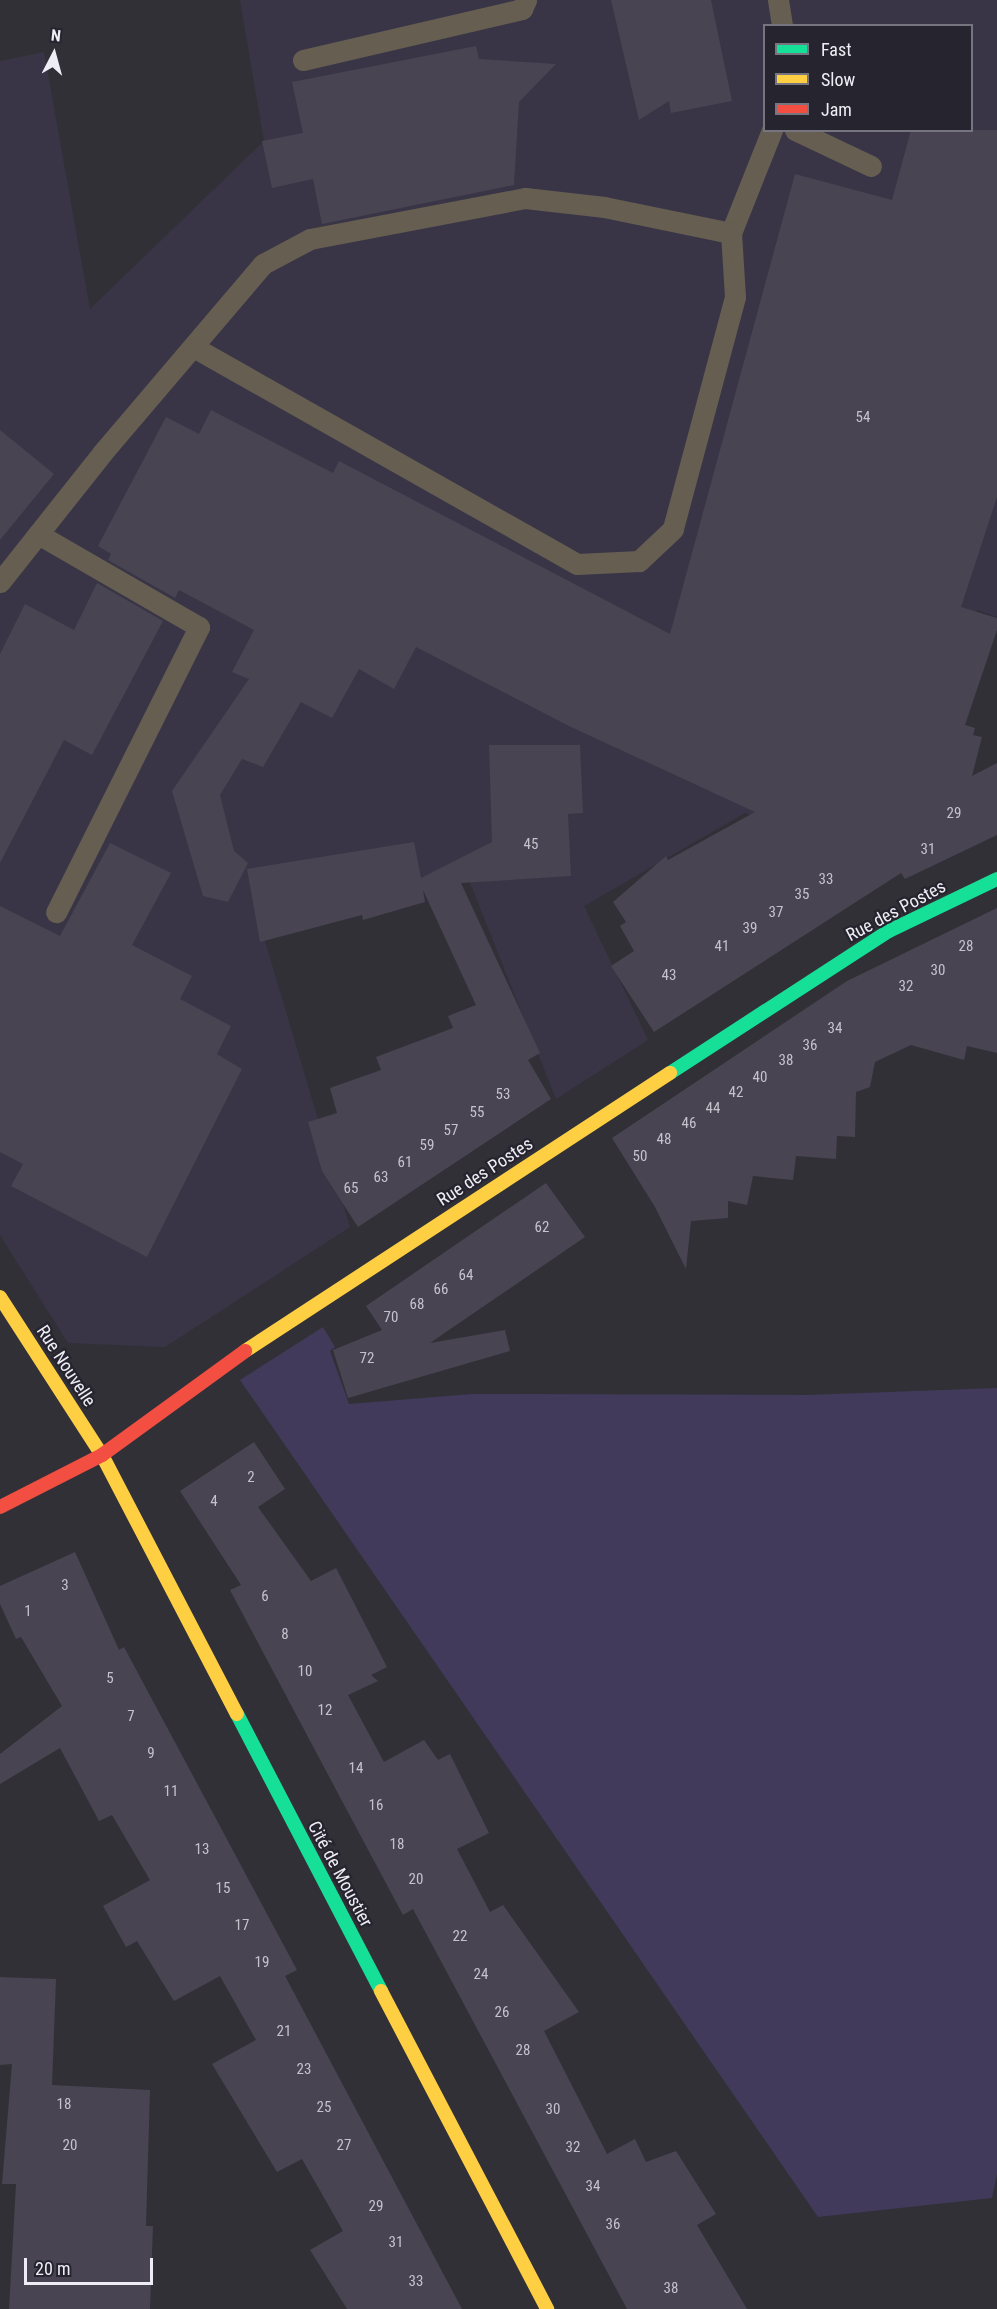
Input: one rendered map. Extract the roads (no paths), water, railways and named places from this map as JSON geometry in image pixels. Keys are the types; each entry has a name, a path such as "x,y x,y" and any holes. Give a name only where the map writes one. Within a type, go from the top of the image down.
{"street":[{"name":"Rue des Postes","path":"0,1507 102,1455 218,1368 889,931 997,879"},
{"name":"Rue Nouvelle","path":"0,1297 102,1455"},
{"name":"Cité de Moustier","path":"102,1455 547,2309"}],"lane":[{"path":"303,60 522,9 526,0"},
{"path":"778,0 782,24"},
{"path":"193,347 578,564 639,561 673,529 735,297 731,233 771,132"},
{"path":"799,132 871,166"},
{"path":"0,582 263,264 310,239 525,198 604,207 731,233"},
{"path":"38,534 199,627 56,912"}]}
